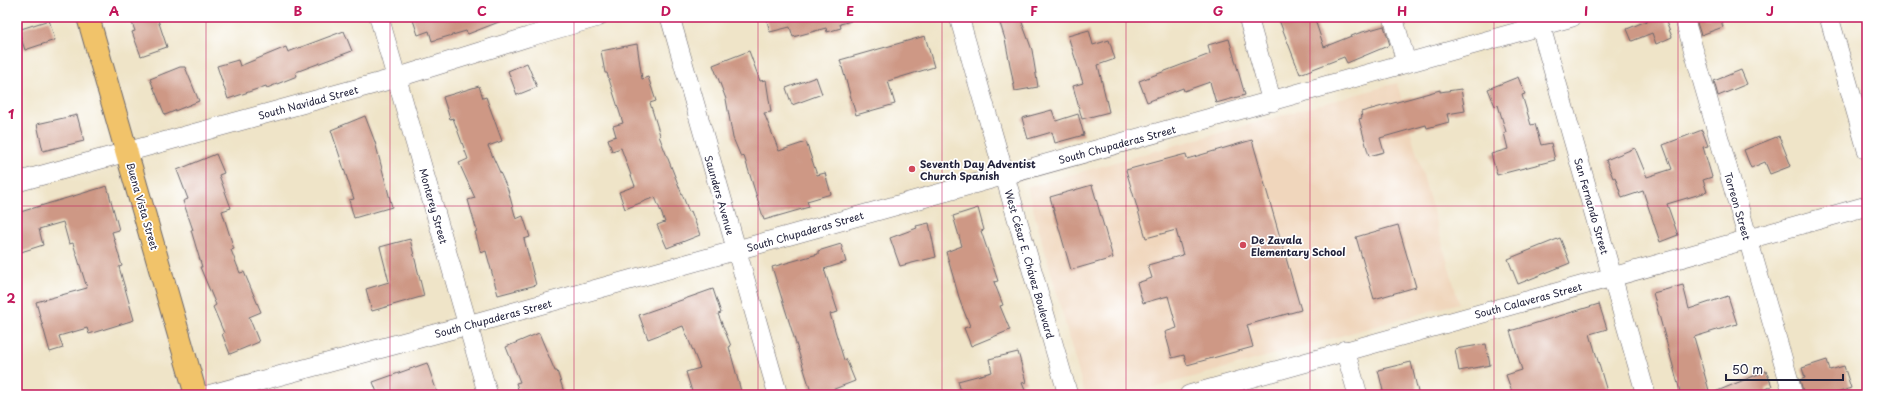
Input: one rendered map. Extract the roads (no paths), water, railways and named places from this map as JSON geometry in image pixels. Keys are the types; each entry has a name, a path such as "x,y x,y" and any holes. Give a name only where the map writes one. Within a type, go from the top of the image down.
{"main road":[{"name":"Buena Vista Street","path":"88,17 196,395"}],"street":[{"name":"Monterey Street","path":"379,17 488,395"},
{"name":"South Navidad Street","path":"17,182 396,78 598,17"},
{"name":"Saunders Avenue","path":"670,17 778,395"},
{"name":"West César E. Chávez Boulevard","path":"959,17 1068,395"},
{"path":"1248,17 1272,102"},
{"path":"1393,17 1403,63"},
{"name":"South Chupaderas Street","path":"208,395 468,325 1272,102 1539,22 1572,17"},
{"name":"Torreon Street","path":"1684,17 1793,395"},
{"path":"1829,17 1867,150"},
{"name":"San Fernando Street","path":"1539,22 1646,395"},
{"name":"South Calaveras Street","path":"1189,395 1345,350 1867,206"},
{"path":"1345,350 1358,395"}],"place":[{"name":"Seventh Day Adventist Church Spanish","path":"912,169"},
{"name":"De Zavala Elementary School","path":"1243,245"}]}
